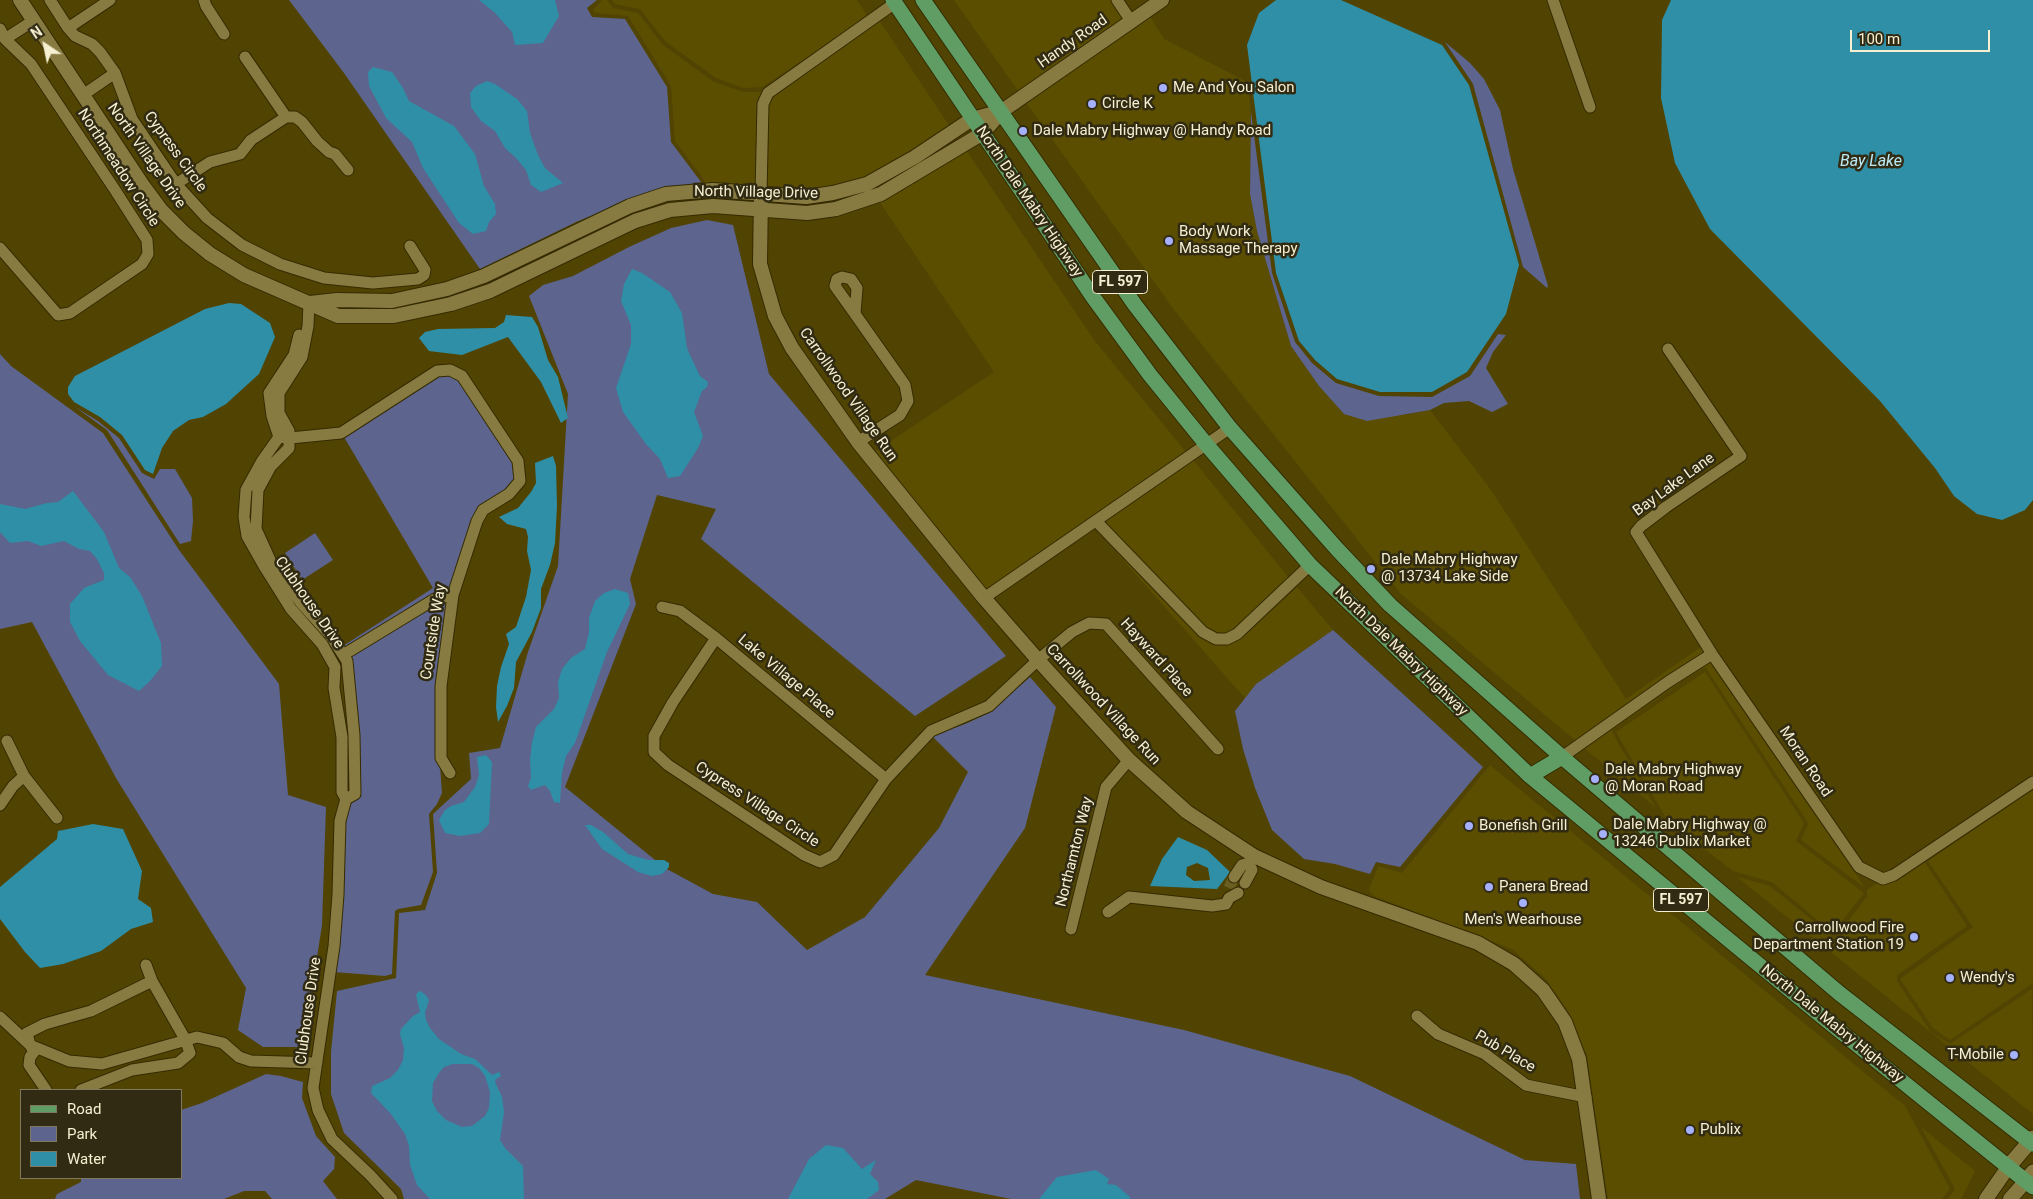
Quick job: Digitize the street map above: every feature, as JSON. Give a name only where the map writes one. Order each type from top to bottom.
[{"type":"main road","name":"North Dale Mabry Highway","points":[[923,0],[1002,111],[1135,305],[1230,428],[1337,549],[1390,605],[1562,757],[1844,997],[2032,1142]]},
{"type":"main road","name":"North Dale Mabry Highway","points":[[894,1],[1100,307],[1150,375],[1206,444],[1310,565],[1536,781],[1825,1019],[2009,1166],[2031,1180]]},
{"type":"main road","points":[[1536,781],[1562,757]]},
{"type":"main road","points":[[2009,1166],[2032,1142]]},
{"type":"street","name":"North Village Drive","points":[[20,0],[144,187],[161,210],[184,233],[210,254],[244,275],[338,316],[394,316],[442,306],[490,291],[636,221],[670,210],[712,206],[807,213],[836,209],[881,194],[982,133],[1002,111]]},
{"type":"street","name":"Cypress Circle","points":[[50,0],[75,36],[92,44],[115,73],[132,119],[176,184],[207,218],[242,244],[280,264],[324,278],[373,283],[418,279],[424,275],[425,270],[410,246]]},
{"type":"street","points":[[68,28],[110,0]]},
{"type":"street","points":[[204,0],[224,34]]},
{"type":"street","points":[[1117,0],[1131,21]]},
{"type":"street","name":"Handy Road","points":[[1002,111],[1162,0]]},
{"type":"street","points":[[1553,0],[1590,107]]},
{"type":"street","points":[[761,194],[763,104],[768,93],[894,1]]},
{"type":"street","points":[[5,39],[33,21]]},
{"type":"street","name":"Northmeadow Circle","points":[[0,29],[5,39],[31,64],[115,190],[147,240],[148,254],[142,264],[70,313],[58,315],[0,248]]},
{"type":"street","points":[[245,57],[286,117]]},
{"type":"street","points":[[83,95],[115,73]]},
{"type":"street","name":"North Village Drive","points":[[309,303],[337,300],[392,301],[447,289],[484,276],[630,206],[666,194],[713,190],[806,197],[833,193],[867,184],[915,157],[972,118],[1002,111]]},
{"type":"street","points":[[176,184],[210,162],[240,154],[250,140],[286,117],[295,117],[302,122],[317,141],[329,152],[335,154],[348,170]]},
{"type":"street","points":[[876,179],[881,194]]},
{"type":"street","name":"Carrollwood Village Run","points":[[761,194],[760,264],[775,316],[792,348],[858,442],[984,598],[1129,760],[1187,812],[1251,859],[1321,887],[1478,944],[1514,964],[1543,990],[1565,1022],[1579,1058],[1599,1199]]},
{"type":"street","points":[[285,437],[289,431],[279,413],[279,393],[302,357],[308,326],[309,303]]},
{"type":"street","points":[[855,314],[905,385],[908,401],[900,415],[858,442]]},
{"type":"street","name":"Bay Lake Lane","points":[[1668,349],[1741,456],[1666,507],[1636,532],[1712,654]]},
{"type":"street","name":"Courtside Way","points":[[285,437],[341,433],[437,372],[450,370],[462,376],[518,461],[520,481],[509,494],[483,510],[477,521],[453,595],[441,686],[441,758],[450,773]]},
{"type":"street","points":[[984,598],[1230,428]]},
{"type":"street","name":"Clubhouse Drive","points":[[346,800],[342,792],[342,737],[334,688],[335,668],[322,644],[291,609],[246,536],[244,516],[246,490],[262,461],[285,437],[289,448],[271,466],[258,490],[256,529],[271,562],[301,603],[331,636],[347,662],[354,736],[355,794],[346,800],[340,822],[334,938],[314,1088],[315,1100],[332,1139],[392,1199]]},
{"type":"street","points":[[1096,521],[1203,632],[1216,639],[1227,639],[1237,634],[1310,565]]},
{"type":"street","points":[[343,655],[435,599],[453,595]]},
{"type":"street","name":"Lake Village Place","points":[[662,606],[680,611],[716,638],[886,779]]},
{"type":"street","name":"Hayward Place","points":[[924,738],[931,731],[990,706],[1038,660],[1072,632],[1089,623],[1106,624],[1218,749]]},
{"type":"street","name":"Cypress Village Circle","points":[[716,638],[673,702],[654,736],[654,752],[668,765],[804,856],[820,862],[834,855],[886,779],[924,738]]},
{"type":"street","points":[[1562,757],[1668,682],[1712,654]]},
{"type":"street","name":"Moran Road","points":[[1712,654],[1859,867],[1883,879],[1894,875],[2033,782]]},
{"type":"street","points":[[342,737],[354,736]]},
{"type":"street","points":[[7,741],[24,776],[57,818]]},
{"type":"street","name":"Northamton Way","points":[[1072,929],[1106,787],[1129,760]]},
{"type":"street","points":[[0,805],[13,786],[24,776]]},
{"type":"street","points":[[1239,880],[1242,865],[1251,859]]},
{"type":"street","points":[[1108,912],[1129,897],[1212,906],[1226,904],[1232,893]]},
{"type":"street","points":[[83,1089],[132,1070],[178,1063],[190,1053],[185,1039],[152,981],[146,965]]},
{"type":"street","points":[[30,1046],[27,1033],[45,1024],[91,1011],[152,981]]},
{"type":"street","points":[[0,1016],[34,1052],[30,1057],[29,1064],[45,1089]]},
{"type":"street","name":"Pub Place","points":[[1417,1016],[1438,1034],[1485,1054],[1526,1085],[1586,1097]]},
{"type":"street","points":[[30,1046],[68,1062],[102,1064],[197,1037],[210,1038],[223,1043],[239,1057],[251,1061],[317,1063]]},
{"type":"street","points":[[1986,1199],[2009,1166]]},
{"type":"street","points":[[2010,1199],[2031,1180]]},
{"type":"shaded area","points":[[602,0],[607,0],[613,8],[638,13],[663,45],[714,82],[743,92],[763,92],[756,188],[705,184],[675,141],[671,86],[628,16],[595,13],[593,10]]},
{"type":"shaded area","points":[[612,0],[857,0],[868,17],[762,87],[744,88],[716,78],[665,41],[640,9],[615,4]]},
{"type":"shaded area","points":[[954,0],[1111,0],[1124,19],[1019,92]]},
{"type":"shaded area","points":[[1149,15],[1164,39],[1247,82],[1251,112],[1250,194],[1257,231],[1291,346],[1319,386],[1344,414],[1406,415],[1430,410],[1491,490],[1626,699],[1701,647],[1705,652],[1576,741],[1401,594],[1172,307],[1025,101]]},
{"type":"shaded area","points":[[879,20],[950,127],[865,179],[806,192],[766,189],[768,106],[773,97]]},
{"type":"shaded area","points":[[966,150],[1094,340],[1186,452],[984,591],[873,453],[994,372],[879,201]]},
{"type":"shaded area","points":[[1193,460],[1290,579],[1234,630],[1225,634],[1217,634],[1206,628],[1104,522]]},
{"type":"shaded area","points":[[1095,528],[1200,636],[1229,644],[1241,639],[1297,587],[1333,630],[1256,684],[1245,698]]},
{"type":"shaded area","points":[[1711,661],[1865,888],[1801,840],[1808,825],[1807,821],[1706,668],[1702,668],[1612,730],[1656,808],[1584,748]]},
{"type":"shaded area","points":[[1705,672],[1804,823],[1796,841],[1864,893],[1833,933],[1772,882],[1733,871],[1667,820],[1616,732]]},
{"type":"shaded area","points":[[1490,765],[1905,1106],[1950,1189],[1942,1199],[1608,1199],[1587,1056],[1568,1011],[1546,979],[1512,949],[1374,896],[1369,890],[1378,866],[1402,873]]},
{"type":"shaded area","points":[[2033,790],[2033,983],[1950,1040],[1933,1028],[1900,979],[1973,927],[1928,861]]},
{"type":"shaded area","points":[[1924,861],[1967,926],[1897,975],[1897,981],[1931,1032],[1950,1044],[2032,989],[2033,1114],[1737,877],[1770,886],[1833,937],[1837,936],[1867,896],[1867,890],[1879,882],[1885,884],[1896,880]]},
{"type":"shaded area","points":[[1921,1127],[1975,1171],[1961,1199],[1947,1199],[1954,1191],[1954,1187]]},
{"type":"green space","points":[[289,0],[597,0],[587,8],[592,17],[625,19],[667,87],[671,142],[701,182],[649,192],[576,222],[480,269],[344,73]]},
{"type":"green space","points":[[1445,42],[1470,63],[1484,79],[1500,110],[1513,169],[1548,286],[1547,288],[1523,267],[1473,84]]},
{"type":"green space","points":[[1251,112],[1272,273],[1295,342],[1312,363],[1336,383],[1379,396],[1432,397],[1470,376],[1498,334],[1506,335],[1493,352],[1486,368],[1508,404],[1492,412],[1469,401],[1444,403],[1430,410],[1367,421],[1344,414],[1319,386],[1291,346],[1257,231],[1250,194]]},
{"type":"green space","points":[[707,220],[733,225],[769,374],[1006,656],[915,716],[701,539],[716,509],[657,495],[630,579],[636,604],[565,787],[665,868],[713,894],[757,902],[807,950],[865,917],[939,828],[968,772],[932,736],[989,713],[1030,677],[1056,707],[1025,828],[925,975],[1184,1030],[1350,1076],[1525,1160],[1576,1164],[1580,1199],[1011,1199],[916,1180],[885,1199],[404,1199],[401,1189],[344,1133],[331,1094],[331,1052],[337,991],[396,978],[399,913],[425,910],[437,873],[433,814],[471,779],[469,753],[500,748],[528,652],[558,566],[568,394],[529,296],[543,285],[573,276],[671,228]]},
{"type":"green space","points":[[0,354],[11,366],[103,433],[179,550],[279,684],[288,795],[326,807],[322,925],[303,1047],[263,1047],[238,1030],[246,988],[116,778],[32,622],[0,629]]},
{"type":"green space","points":[[450,376],[459,380],[513,463],[515,479],[506,490],[480,506],[449,590],[432,594],[344,648],[343,646],[433,588],[344,437],[439,377]]},
{"type":"green space","points":[[75,407],[98,421],[119,438],[142,473],[154,479],[160,469],[175,469],[192,498],[193,521],[191,541],[180,544],[107,430]]},
{"type":"green space","points":[[315,533],[333,560],[302,580],[285,553]]},
{"type":"green space","points":[[447,602],[440,766],[442,793],[437,804],[429,814],[433,872],[421,905],[395,911],[392,974],[385,976],[334,972],[345,823],[350,803],[358,799],[360,740],[350,657],[437,604]]},
{"type":"green space","points":[[1333,630],[1483,767],[1400,867],[1376,862],[1370,874],[1335,864],[1304,859],[1272,830],[1255,788],[1243,749],[1235,711],[1256,684]]},
{"type":"green space","points":[[266,1074],[303,1082],[302,1098],[316,1136],[335,1157],[334,1169],[323,1181],[337,1199],[272,1199],[265,1191],[244,1191],[224,1199],[55,1199],[57,1194],[81,1182],[81,1179],[182,1179],[182,1110],[202,1103]]},
{"type":"water","points":[[479,0],[555,0],[559,16],[543,43],[515,45],[512,32],[495,13]]},
{"type":"water","points":[[1276,0],[1341,0],[1442,45],[1469,85],[1519,265],[1506,314],[1467,372],[1432,392],[1380,392],[1337,379],[1315,360],[1299,341],[1276,273],[1247,45],[1259,13]]},
{"type":"water","name":"Bay Lake","points":[[1671,0],[2033,0],[2033,500],[2025,510],[2002,520],[1977,514],[1954,496],[1935,468],[1880,401],[1710,229],[1675,163],[1661,98],[1662,20]]},
{"type":"water","points":[[373,67],[392,72],[409,101],[454,126],[475,154],[484,186],[495,204],[496,214],[489,222],[486,231],[473,234],[459,223],[423,168],[412,142],[386,118],[369,86],[368,72]]},
{"type":"water","points":[[487,81],[495,84],[517,99],[527,111],[530,133],[538,155],[545,168],[563,183],[541,192],[531,185],[526,170],[505,148],[495,131],[481,121],[471,107],[470,93],[476,86]]},
{"type":"water","points":[[632,269],[642,273],[670,292],[682,313],[687,348],[700,376],[708,382],[707,387],[702,391],[694,412],[703,436],[698,448],[680,476],[668,478],[660,459],[646,444],[623,412],[616,388],[631,344],[631,325],[621,301],[624,284]]},
{"type":"water","points":[[229,303],[241,304],[270,323],[275,337],[259,374],[226,404],[203,417],[189,420],[173,431],[162,448],[153,474],[145,470],[122,435],[100,417],[74,402],[68,394],[68,387],[75,376],[205,309]]},
{"type":"water","points":[[506,315],[532,317],[538,327],[548,360],[558,377],[568,418],[561,423],[541,382],[508,337],[462,355],[429,351],[419,338],[425,332],[438,329],[495,328],[504,322]]},
{"type":"water","points":[[553,456],[556,466],[557,506],[555,543],[550,565],[541,589],[541,608],[532,632],[516,662],[514,688],[498,722],[496,707],[497,686],[509,644],[506,634],[516,627],[526,597],[531,570],[527,551],[528,537],[526,529],[507,524],[499,517],[518,508],[531,492],[536,483],[535,463]]},
{"type":"water","points":[[73,491],[104,532],[119,568],[130,577],[142,596],[161,643],[162,666],[139,691],[108,675],[80,641],[70,622],[70,604],[84,588],[104,580],[104,573],[97,559],[90,551],[79,549],[64,541],[41,546],[28,541],[10,543],[0,532],[0,504],[25,509],[58,502]]},
{"type":"water","points":[[615,589],[628,593],[630,604],[607,652],[575,743],[566,756],[562,773],[560,803],[554,802],[550,791],[545,785],[531,790],[528,786],[531,778],[532,742],[536,727],[554,709],[559,698],[558,682],[562,669],[571,658],[585,649],[589,632],[589,618],[595,601],[604,593]]},
{"type":"water","points":[[486,755],[492,762],[489,824],[480,833],[460,836],[445,833],[439,820],[445,810],[464,802],[475,787],[479,775],[477,757]]},
{"type":"water","points":[[93,824],[123,829],[142,871],[138,899],[151,908],[153,922],[131,929],[101,951],[63,964],[40,968],[25,952],[0,919],[0,887],[57,839],[58,831]]},
{"type":"water","points":[[585,825],[591,825],[603,832],[628,854],[648,860],[664,860],[669,863],[669,867],[662,874],[652,876],[638,872],[602,849]]},
{"type":"water","points":[[1178,837],[1207,850],[1230,872],[1217,889],[1150,886],[1162,859]],"holes":[[[1197,863],[1208,868],[1210,880],[1194,881],[1186,875],[1187,867]]]},
{"type":"water","points":[[420,991],[426,995],[429,1000],[425,1013],[426,1020],[439,1039],[461,1054],[475,1059],[492,1075],[499,1072],[501,1076],[495,1082],[502,1097],[504,1112],[500,1140],[505,1148],[523,1166],[524,1199],[430,1199],[417,1185],[410,1165],[409,1146],[405,1134],[391,1114],[371,1093],[372,1086],[390,1078],[398,1070],[403,1060],[404,1048],[400,1034],[401,1029],[413,1016],[420,1012],[416,995]],"holes":[[[453,1064],[472,1064],[479,1068],[485,1076],[490,1092],[489,1108],[485,1116],[472,1126],[462,1127],[446,1120],[437,1111],[432,1101],[433,1083],[444,1067]]]},
{"type":"water","points":[[826,1145],[843,1148],[862,1169],[876,1160],[870,1174],[878,1182],[879,1190],[867,1199],[788,1199],[809,1159]]},
{"type":"water","points":[[1096,1170],[1109,1179],[1107,1184],[1116,1185],[1130,1199],[1039,1199],[1057,1177]]},
{"type":"tunnel","points":[[1229,888],[1234,877]]},
{"type":"place","name":"Me And You Salon","points":[[1163,88]]},
{"type":"place","name":"Circle K","points":[[1092,104]]},
{"type":"place","name":"Dale Mabry Highway @ Handy Road","points":[[1023,131]]},
{"type":"place","name":"Body Work Massage Therapy","points":[[1169,241]]},
{"type":"place","name":"Dale Mabry Highway @ 13734 Lake Side","points":[[1371,569]]},
{"type":"place","name":"Dale Mabry Highway @ Moran Road","points":[[1595,779]]},
{"type":"place","name":"Bonefish Grill","points":[[1469,826]]},
{"type":"place","name":"Dale Mabry Highway @ 13246 Publix Market","points":[[1603,834]]},
{"type":"place","name":"Panera Bread","points":[[1489,887]]},
{"type":"place","name":"Men's Wearhouse","points":[[1523,903]]},
{"type":"place","name":"Carrollwood Fire Department Station 19","points":[[1914,937]]},
{"type":"place","name":"Wendy's","points":[[1950,978]]},
{"type":"place","name":"T-Mobile","points":[[2014,1055]]},
{"type":"place","name":"Publix","points":[[1690,1130]]}]
